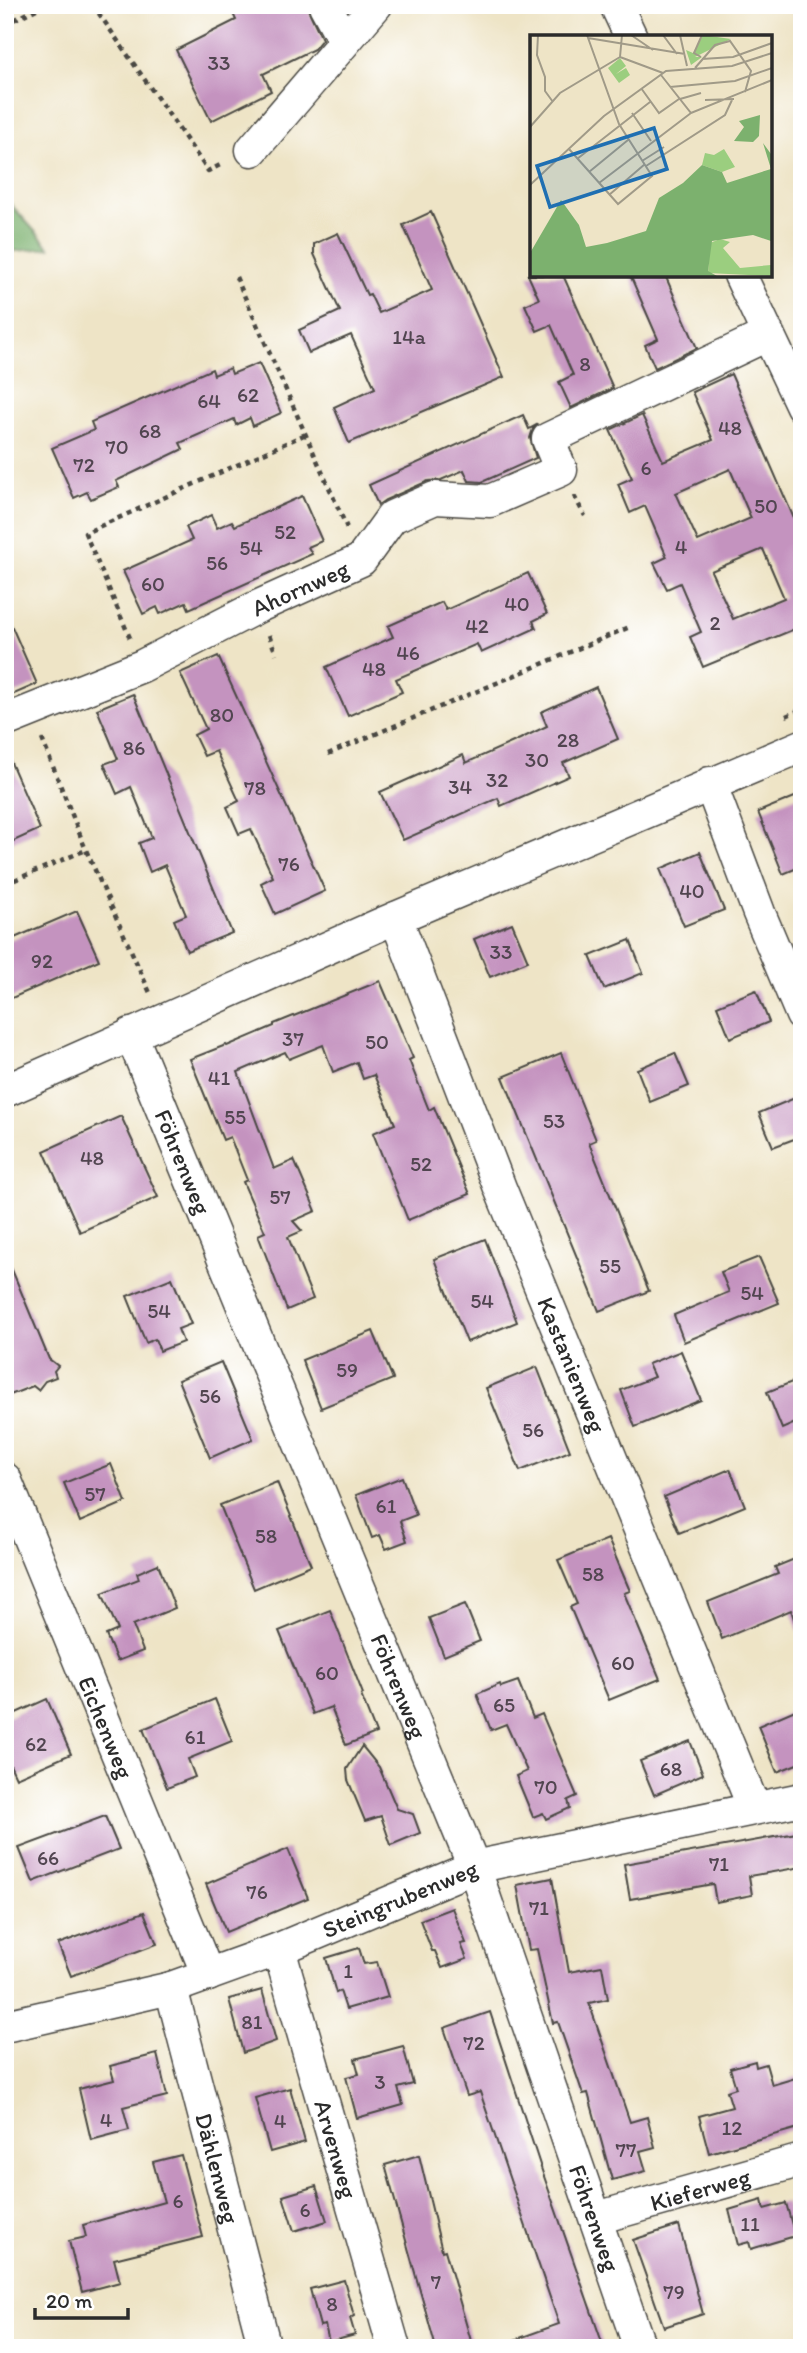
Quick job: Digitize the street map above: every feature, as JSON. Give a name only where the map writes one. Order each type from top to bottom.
[{"type":"street","points":[[325,5],[344,40]]},
{"type":"street","points":[[252,150],[376,5]]},
{"type":"street","points":[[616,5],[630,35]]},
{"type":"street","points":[[740,276],[802,406]]},
{"type":"street","name":"Ahornweg","points":[[18,717],[142,666],[259,606],[361,560],[393,517],[435,498],[490,501],[561,470],[548,439],[767,335]]},
{"type":"street","points":[[5,1091],[396,918],[802,746]]},
{"type":"street","points":[[710,783],[759,913],[802,1015]]},
{"type":"street","name":"Kastanienweg","points":[[396,918],[500,1188],[754,1808]]},
{"type":"street","name":"Föhrenweg","points":[[131,1034],[474,1867],[640,2348]]},
{"type":"street","name":"Eichenweg","points":[[5,1479],[208,1975]]},
{"type":"street","name":"Steingrubenweg","points":[[5,2026],[171,1988],[279,1950],[474,1867],[802,1799]]},
{"type":"street","name":"Arvenweg","points":[[279,1950],[394,2348]]},
{"type":"street","name":"Dählenweg","points":[[171,1988],[265,2348]]},
{"type":"street","name":"Kieferweg","points":[[597,2218],[802,2160]]},
{"type":"path","points":[[5,24],[45,5]]},
{"type":"path","points":[[93,5],[208,171],[252,150]]},
{"type":"path","points":[[236,277],[361,560]]},
{"type":"path","points":[[142,666],[85,533],[306,434]]},
{"type":"path","points":[[328,754],[632,626]]},
{"type":"path","points":[[18,717],[86,850],[153,999]]},
{"type":"path","points":[[5,884],[86,850]]},
{"type":"green space","points":[[5,198],[50,248],[5,252]]},
{"type":"building","points":[[229,5],[306,5],[322,39],[314,49],[263,74],[271,91],[211,121],[176,50],[236,20]]},
{"type":"building","points":[[431,212],[504,377],[349,443],[334,407],[375,388],[351,335],[309,353],[299,330],[340,311],[314,254],[314,244],[338,233],[367,295],[370,294],[379,313],[432,290],[403,225]]},
{"type":"building","points":[[528,275],[563,276],[613,388],[571,408],[559,382],[573,375],[551,325],[537,331],[525,305],[539,299]]},
{"type":"building","points":[[630,276],[665,276],[697,348],[655,368],[645,345],[658,339]]},
{"type":"building","points":[[259,363],[281,413],[253,426],[250,418],[236,425],[234,419],[180,443],[183,449],[116,481],[119,487],[91,499],[87,492],[74,498],[52,448],[94,430],[91,422],[212,369],[214,375],[230,368],[232,374]]},
{"type":"building","points":[[731,374],[802,537],[802,639],[797,628],[703,667],[690,637],[701,632],[680,583],[667,589],[654,563],[667,557],[645,506],[630,513],[618,484],[632,478],[610,430],[642,415],[663,461],[713,440],[692,392]],"holes":[[[730,469],[751,518],[698,541],[676,493]],[[763,549],[784,598],[733,619],[711,571]]]},
{"type":"building","points":[[523,415],[529,429],[538,424],[530,438],[536,458],[482,482],[469,481],[464,470],[441,480],[428,481],[378,505],[369,485]]},
{"type":"building","points":[[302,496],[322,541],[308,547],[312,554],[189,609],[186,602],[160,614],[157,607],[143,614],[123,571],[192,540],[186,527],[211,515],[217,528],[232,521],[235,526]]},
{"type":"building","points":[[528,573],[547,614],[533,621],[536,628],[481,653],[477,644],[396,679],[402,692],[348,716],[326,667],[393,637],[388,626],[442,602],[446,610]]},
{"type":"building","points":[[5,611],[37,684],[5,698]]},
{"type":"building","points":[[218,656],[325,891],[275,914],[261,883],[273,877],[251,829],[239,834],[227,807],[239,801],[216,751],[204,756],[194,735],[206,729],[180,673]]},
{"type":"building","points":[[596,687],[618,739],[563,763],[569,776],[501,806],[498,798],[403,840],[380,792],[463,755],[466,763],[547,726],[541,712]]},
{"type":"building","points":[[133,694],[232,933],[187,951],[174,920],[186,915],[165,865],[150,872],[139,843],[152,838],[131,787],[117,794],[104,764],[118,759],[97,709]]},
{"type":"building","points":[[5,749],[40,829],[5,845]]},
{"type":"building","points":[[802,794],[802,866],[783,874],[758,812]]},
{"type":"building","points":[[700,852],[724,910],[684,926],[660,869]]},
{"type":"building","points":[[77,911],[99,960],[5,1001],[5,942]]},
{"type":"building","points":[[512,923],[528,961],[490,977],[474,939]]},
{"type":"building","points":[[630,940],[643,973],[604,989],[590,956]]},
{"type":"building","points":[[380,981],[413,1058],[409,1060],[429,1110],[434,1107],[470,1194],[408,1220],[373,1133],[395,1124],[374,1075],[363,1079],[357,1062],[333,1072],[323,1045],[289,1059],[285,1052],[238,1072],[274,1169],[294,1160],[316,1211],[293,1221],[302,1231],[288,1237],[313,1299],[287,1310],[258,1235],[265,1232],[243,1182],[247,1180],[230,1137],[223,1140],[190,1059]]},
{"type":"building","points":[[756,990],[769,1022],[730,1038],[717,1006]]},
{"type":"building","points":[[561,1053],[596,1140],[589,1143],[649,1291],[599,1311],[503,1077]]},
{"type":"building","points":[[675,1053],[689,1086],[650,1102],[637,1069]]},
{"type":"building","points":[[802,1095],[802,1136],[773,1147],[759,1113]]},
{"type":"building","points":[[121,1116],[158,1197],[80,1232],[44,1151]]},
{"type":"building","points":[[485,1239],[517,1322],[467,1342],[434,1259]]},
{"type":"building","points":[[5,1253],[49,1359],[58,1366],[54,1371],[56,1377],[45,1381],[38,1390],[33,1386],[5,1397]]},
{"type":"building","points":[[759,1257],[779,1303],[684,1342],[674,1315],[729,1292],[721,1272]]},
{"type":"building","points":[[172,1278],[191,1324],[178,1329],[183,1342],[160,1351],[155,1339],[146,1343],[127,1296]]},
{"type":"building","points":[[373,1331],[393,1379],[321,1408],[302,1360]]},
{"type":"building","points":[[681,1351],[701,1400],[635,1427],[621,1390],[654,1377],[648,1364]]},
{"type":"building","points":[[221,1362],[253,1439],[210,1458],[178,1380]]},
{"type":"building","points":[[537,1367],[570,1451],[520,1471],[486,1388]]},
{"type":"building","points":[[802,1378],[802,1420],[782,1429],[767,1392]]},
{"type":"building","points":[[111,1464],[126,1502],[80,1522],[64,1483]]},
{"type":"building","points":[[730,1469],[745,1506],[679,1533],[664,1497]]},
{"type":"building","points":[[402,1477],[416,1515],[400,1521],[407,1541],[386,1549],[380,1535],[372,1538],[356,1495]]},
{"type":"building","points":[[277,1482],[311,1565],[254,1589],[220,1505]]},
{"type":"building","points":[[608,1539],[630,1591],[624,1593],[660,1679],[609,1700],[570,1607],[577,1604],[558,1560]]},
{"type":"building","points":[[802,1556],[802,1631],[798,1631],[791,1610],[722,1639],[708,1602],[778,1574],[775,1567]]},
{"type":"building","points":[[158,1564],[175,1608],[133,1625],[143,1651],[117,1661],[106,1635],[118,1630],[102,1593],[139,1579],[137,1573]]},
{"type":"building","points":[[465,1604],[480,1641],[444,1656],[429,1618]]},
{"type":"building","points":[[330,1610],[376,1733],[346,1745],[331,1707],[313,1714],[279,1631]]},
{"type":"building","points":[[518,1681],[533,1718],[542,1714],[577,1796],[568,1800],[570,1808],[546,1819],[543,1813],[533,1817],[516,1776],[527,1771],[506,1724],[491,1730],[477,1694],[500,1684],[501,1687]]},
{"type":"building","points":[[47,1699],[71,1754],[16,1778],[5,1754],[5,1718]]},
{"type":"building","points":[[215,1699],[232,1741],[188,1759],[195,1777],[167,1788],[143,1729]]},
{"type":"building","points":[[802,1707],[802,1762],[777,1772],[758,1726]]},
{"type":"building","points":[[690,1741],[703,1774],[654,1795],[640,1761]]},
{"type":"building","points":[[362,1746],[379,1767],[397,1809],[413,1814],[420,1833],[391,1845],[381,1816],[365,1821],[348,1780],[347,1769]]},
{"type":"building","points":[[105,1816],[119,1849],[33,1882],[19,1848]]},
{"type":"building","points":[[802,1832],[802,1867],[749,1876],[752,1895],[716,1902],[713,1884],[630,1899],[624,1864]]},
{"type":"building","points":[[288,1849],[308,1898],[226,1932],[206,1884]]},
{"type":"building","points":[[552,1878],[569,1972],[602,1966],[608,1999],[589,2003],[630,2122],[647,2117],[655,2147],[640,2151],[646,2171],[612,2180],[588,2093],[583,2094],[558,2022],[553,2023],[537,1949],[529,1950],[517,1885]]},
{"type":"building","points":[[452,1908],[466,1943],[461,1944],[467,1959],[442,1968],[420,1920]]},
{"type":"building","points":[[144,1912],[157,1944],[71,1976],[58,1944]]},
{"type":"building","points":[[359,1948],[364,1964],[377,1962],[388,1997],[346,2009],[340,1991],[336,1993],[326,1958]]},
{"type":"building","points":[[262,1990],[276,2041],[243,2053],[229,1999]]},
{"type":"building","points":[[490,2012],[604,2348],[503,2348],[503,2344],[559,2324],[480,2092],[467,2096],[444,2028]]},
{"type":"building","points":[[403,2046],[413,2084],[398,2088],[403,2105],[357,2118],[346,2077],[359,2074],[355,2059]]},
{"type":"building","points":[[157,2054],[167,2096],[123,2107],[129,2130],[91,2140],[79,2089],[114,2080],[110,2066]]},
{"type":"building","points":[[755,2061],[756,2067],[766,2064],[772,2085],[802,2076],[802,2127],[709,2153],[699,2116],[732,2107],[727,2091],[736,2088],[730,2068]]},
{"type":"building","points":[[290,2088],[305,2142],[270,2152],[255,2098]]},
{"type":"building","points":[[181,2155],[203,2237],[114,2259],[120,2282],[82,2292],[69,2241],[86,2237],[83,2225],[164,2202],[153,2162]]},
{"type":"building","points":[[419,2155],[442,2251],[445,2250],[473,2348],[436,2348],[385,2165]]},
{"type":"building","points":[[316,2186],[327,2221],[294,2231],[283,2196]]},
{"type":"building","points":[[762,2200],[764,2209],[786,2203],[795,2236],[751,2249],[749,2242],[738,2245],[729,2210]]},
{"type":"building","points":[[679,2225],[703,2314],[664,2327],[633,2240]]},
{"type":"building","points":[[344,2280],[354,2316],[350,2318],[355,2335],[329,2342],[325,2325],[320,2326],[310,2289]]}]
